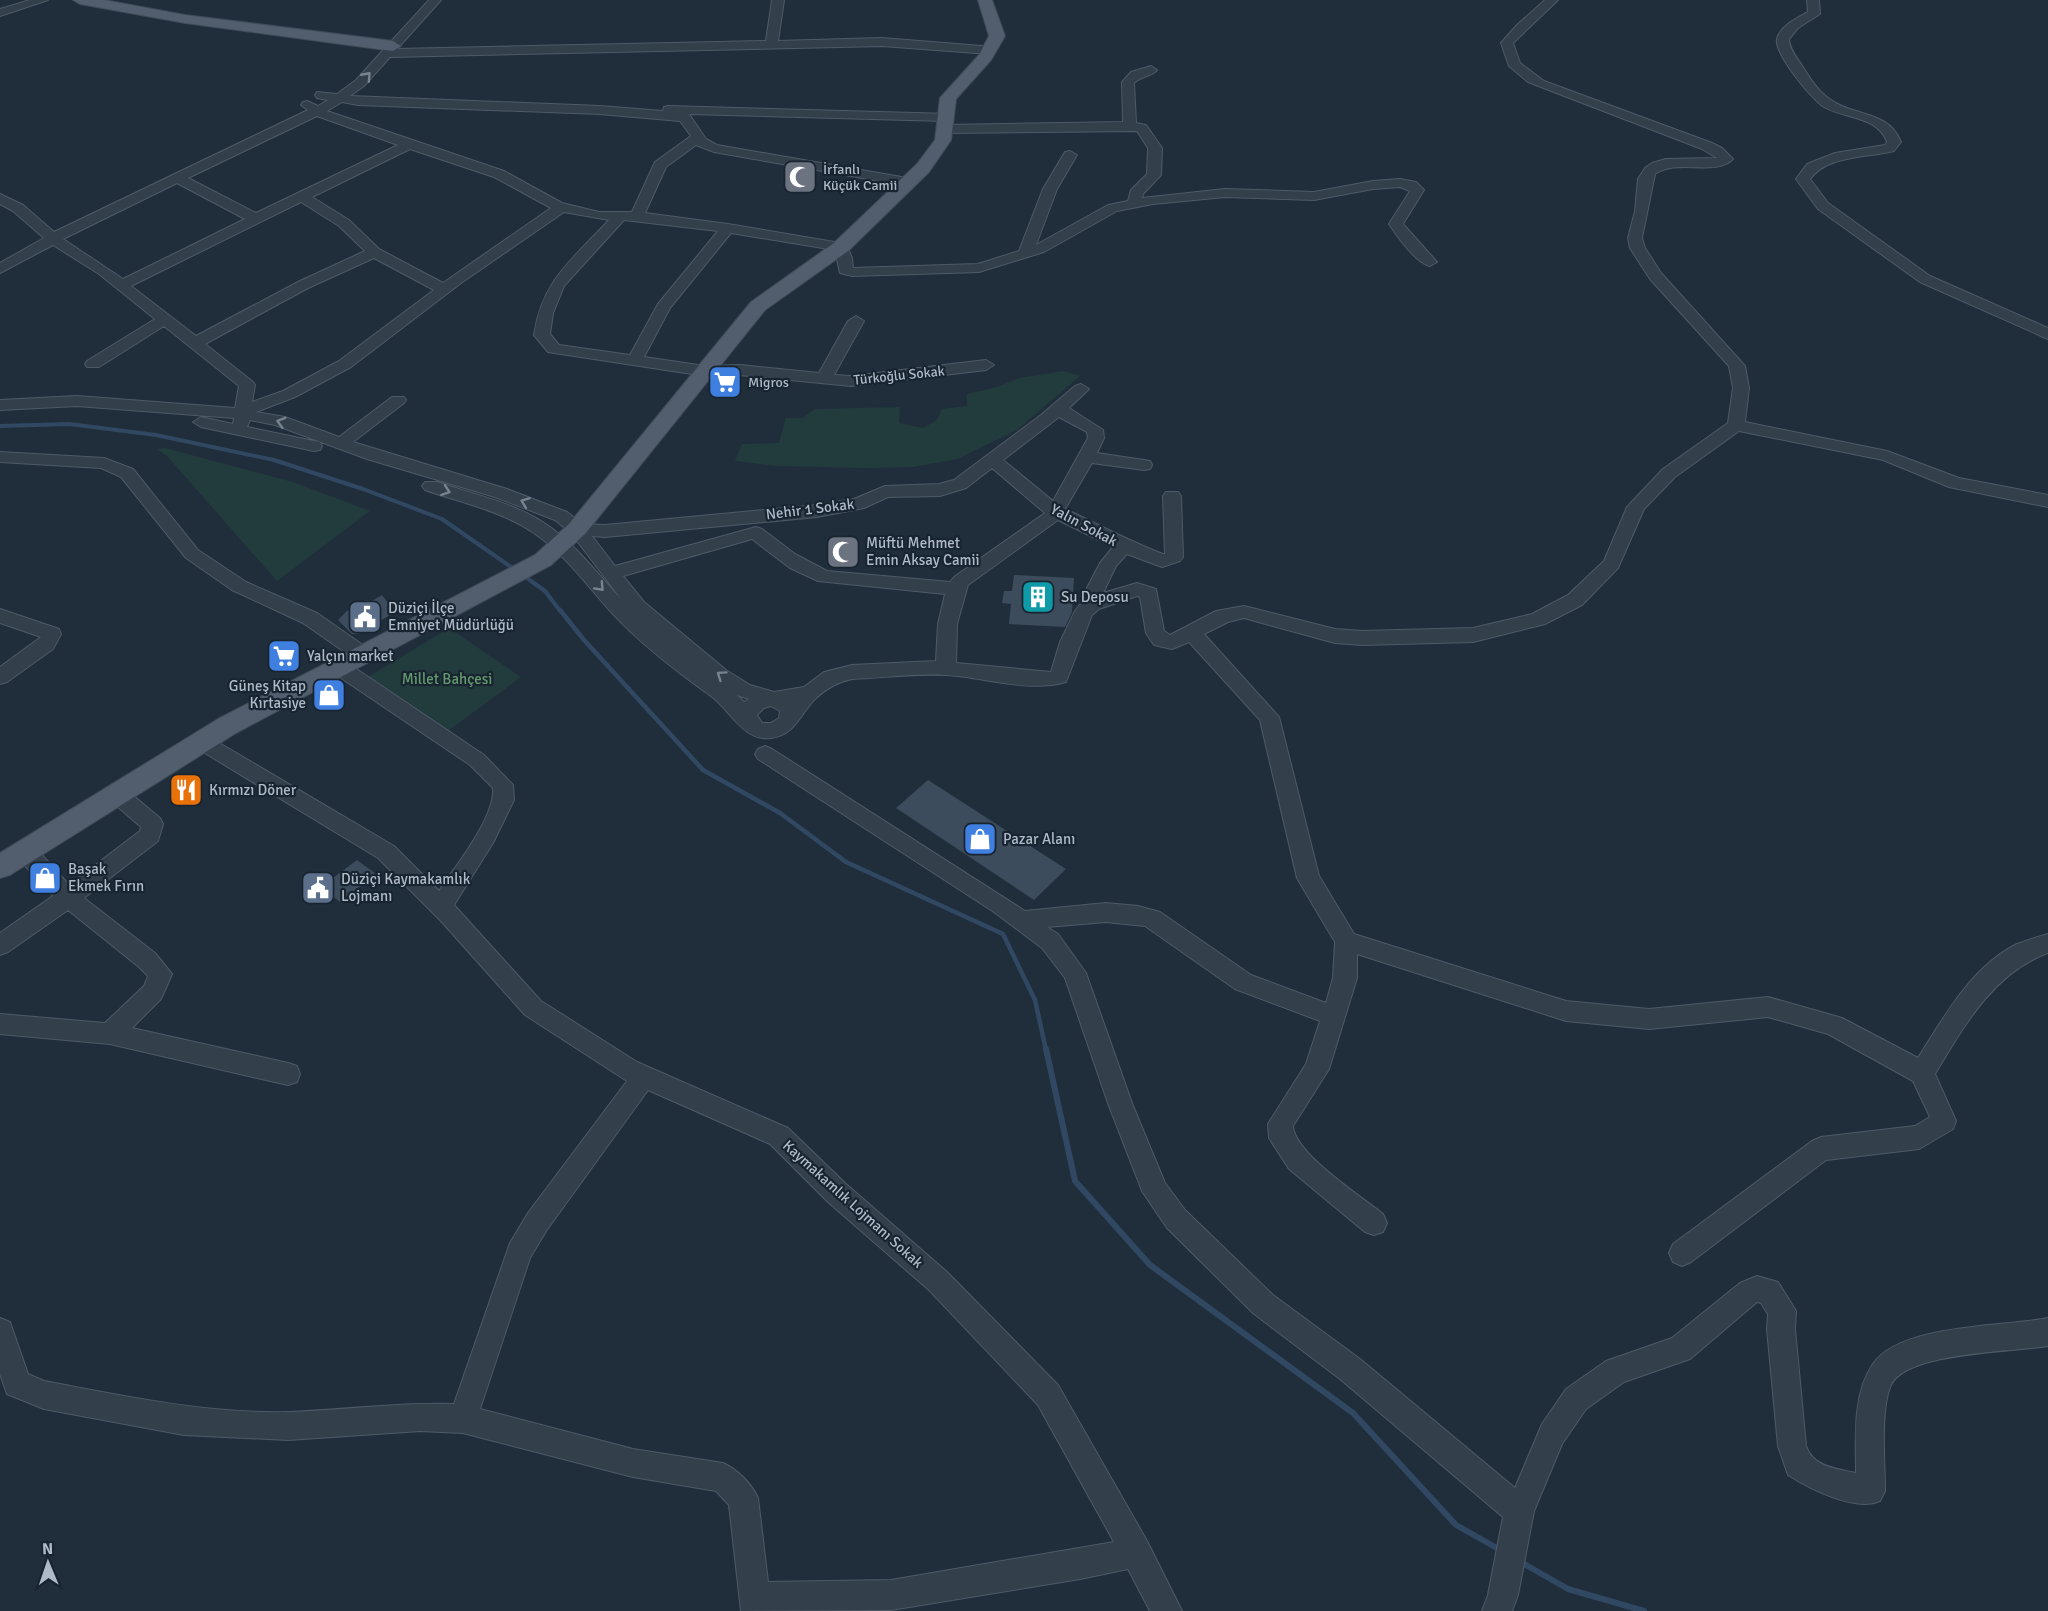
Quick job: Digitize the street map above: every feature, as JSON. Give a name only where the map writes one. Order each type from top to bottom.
[{"type":"main road","points":[[80,0],[185,19],[387,48]]},
{"type":"main road","points":[[0,867],[202,742],[477,596],[552,552],[577,530],[758,306],[841,247],[923,168],[943,140],[948,98],[990,50],[998,36],[985,0]]},
{"type":"street","points":[[0,14],[42,0]]},
{"type":"street","points":[[0,268],[50,236],[313,108],[338,99],[360,83],[421,0]]},
{"type":"street","points":[[0,259],[178,178],[313,108],[321,95],[387,48],[435,0]]},
{"type":"street","points":[[772,43],[778,0]]},
{"type":"street","points":[[1092,604],[1137,589],[1144,589],[1149,593],[1155,633],[1161,640],[1172,642],[1223,616],[1244,612],[1277,619],[1311,631],[1362,638],[1473,635],[1538,620],[1575,600],[1612,564],[1635,507],[1669,473],[1736,425],[1742,380],[1736,365],[1681,306],[1641,255],[1634,238],[1642,212],[1645,181],[1650,171],[1658,166],[1721,162],[1726,159],[1717,150],[1547,87],[1528,79],[1518,70],[1508,55],[1507,43],[1521,27],[1552,0]]},
{"type":"street","points":[[1813,0],[1814,14],[1784,36],[1783,42],[1798,71],[1825,102],[1839,110],[1874,120],[1887,127],[1894,142],[1889,148],[1840,156],[1812,167],[1803,179],[1809,190],[1823,206],[1925,279],[2048,334]]},
{"type":"street","points":[[387,48],[882,42],[990,50]]},
{"type":"street","points":[[1130,126],[1128,82],[1135,75],[1151,70]]},
{"type":"street","points":[[321,95],[338,99],[627,112],[684,117],[701,142],[714,148],[908,182]]},
{"type":"street","points":[[313,108],[331,118],[500,174],[562,207],[599,216],[637,216],[728,228],[841,247],[845,258],[845,270],[852,272],[979,268],[1039,249],[1113,208],[1134,204],[1225,193],[1314,196],[1373,185],[1400,183],[1411,185],[1417,190],[1396,224],[1430,262]]},
{"type":"street","points":[[627,112],[686,109],[945,123],[1130,126],[1141,128],[1155,148],[1154,175],[1136,193],[1134,204]]},
{"type":"street","points":[[637,216],[660,165],[698,136]]},
{"type":"street","points":[[121,285],[408,145]]},
{"type":"street","points":[[1025,254],[1050,189],[1070,155]]},
{"type":"street","points":[[178,178],[256,219]]},
{"type":"street","points":[[302,197],[344,223],[374,252],[443,289]]},
{"type":"street","points":[[0,198],[18,208],[50,236],[104,271],[248,385],[242,419]]},
{"type":"street","points":[[242,419],[345,364],[443,289],[562,207]]},
{"type":"street","name":"Türkoğlu Sokak","points":[[621,215],[557,285],[545,313],[542,335],[554,349],[705,371],[740,370],[851,381],[986,365]]},
{"type":"street","points":[[635,361],[643,338],[656,315],[728,228]]},
{"type":"street","points":[[195,343],[303,285],[374,252]]},
{"type":"street","points":[[93,364],[165,319]]},
{"type":"street","points":[[824,378],[855,321]]},
{"type":"street","name":"Nehir 1 Sokak","points":[[577,530],[605,531],[817,511],[858,504],[885,492],[940,490],[960,484],[1081,389]]},
{"type":"street","points":[[341,443],[398,400]]},
{"type":"street","points":[[0,405],[77,401],[170,406],[242,419],[511,514],[542,529],[552,552],[698,677],[730,699],[748,723],[761,731],[783,723],[789,707],[774,699],[743,690],[719,675],[637,607],[577,530],[561,516],[501,493],[373,455],[279,421],[242,419],[168,416],[80,409],[0,412]]},
{"type":"street","points":[[765,754],[765,743],[809,693],[831,677],[852,672],[946,668],[945,639],[953,595],[960,581],[1050,518],[1067,495],[1096,438],[1095,430],[1058,409]]},
{"type":"street","points":[[1736,425],[1887,456],[1955,483],[2048,501]]},
{"type":"street","points":[[1086,457],[1144,465]]},
{"type":"street","points":[[2,458],[104,463],[127,473],[192,554],[239,586],[310,618],[363,656]]},
{"type":"street","name":"Yalın Sokak","points":[[946,668],[973,673],[1052,679],[1059,677],[1070,642],[1084,611],[1092,604],[1095,590],[1109,563],[1124,546],[1099,531],[1054,511],[993,460]]},
{"type":"street","points":[[1124,546],[1162,561],[1174,557],[1172,496]]},
{"type":"street","points":[[610,574],[733,537],[756,533],[778,552],[807,571],[824,577],[956,589]]},
{"type":"street","points":[[0,616],[52,634],[46,644],[0,677]]},
{"type":"street","points":[[1192,633],[1269,717],[1308,878],[1346,941],[1345,978],[1317,1070],[1280,1124],[1281,1138],[1298,1161],[1374,1223]]},
{"type":"street","points":[[339,668],[477,760],[503,785],[504,800],[485,837],[441,907]]},
{"type":"street","points":[[809,693],[753,705],[747,715],[751,740],[765,754],[1024,920],[1050,941],[1075,974],[1120,1106],[1155,1191],[1176,1219],[1263,1304],[1350,1369],[1518,1523]]},
{"type":"street","name":"Kaymakamlık Lojmanı Sokak","points":[[202,742],[386,852],[441,907],[533,1008],[628,1070],[779,1136],[837,1193],[938,1281],[1048,1395],[1167,1611]]},
{"type":"street","points":[[0,945],[68,898],[150,835],[152,824],[117,794]]},
{"type":"street","points":[[26,852],[68,898],[147,960],[160,974],[153,992],[110,1034]]},
{"type":"street","points":[[1024,920],[1097,913],[1141,915],[1152,919],[1243,982],[1334,1016]]},
{"type":"street","points":[[1346,941],[1566,1011],[1649,1019],[1767,1007],[1833,1025],[1922,1073],[1944,1121],[1919,1137],[1821,1149],[1682,1253]]},
{"type":"street","points":[[1922,1073],[1972,996],[2014,956],[2048,943]]},
{"type":"street","points":[[0,1024],[110,1034],[288,1074]]},
{"type":"street","points":[[463,1419],[519,1252],[537,1222],[644,1077]]},
{"type":"street","points":[[1500,1603],[1518,1523],[1552,1434],[1575,1399],[1616,1371],[1680,1349],[1749,1292],[1764,1289],[1769,1291],[1782,1311],[1781,1329],[1792,1446],[1798,1465],[1820,1479],[1869,1491],[1874,1399],[1882,1373],[1899,1358],[1930,1347],[2027,1338],[2048,1332]]},
{"type":"street","points":[[1,1337],[17,1384],[44,1395],[184,1421],[288,1426],[420,1417],[463,1419],[633,1463],[723,1478],[742,1498],[755,1605],[891,1595],[1080,1564],[1136,1552]]},
{"type":"green space","points":[[1064,371],[1080,376],[1017,430],[957,459],[913,467],[866,468],[777,466],[735,461],[742,444],[779,443],[786,418],[803,418],[815,409],[900,407],[899,423],[923,428],[937,420],[942,409],[967,406],[967,394],[994,388],[1020,378]]},
{"type":"green space","points":[[165,448],[293,482],[370,511],[277,581],[167,456],[157,449]]},
{"type":"green space","name":"Millet Bahçesi","points":[[449,628],[521,677],[448,731],[363,680]]},
{"type":"building","name":"Müftü Mehmet Emin Aksay Camii","points":[[845,540],[846,547],[855,550],[856,557],[852,563],[839,565],[830,561],[829,554],[834,549],[833,542]]},
{"type":"building","name":"Su Deposu","points":[[1014,575],[1074,578],[1072,612],[1065,627],[1009,624],[1011,604],[1002,603],[1004,591],[1012,591]]},
{"type":"building","name":"Düziçi İlçe Emniyet Müdürlüğü","points":[[382,595],[395,612],[358,634],[352,634],[338,620],[349,609]]},
{"type":"building","name":"Pazar Alanı","points":[[928,780],[1066,869],[1034,900],[896,808]]},
{"type":"building","name":"Düziçi Kaymakamlık Lojmanı","points":[[357,860],[376,874],[340,902],[321,887]]},
{"type":"waterway","points":[[0,426],[69,424],[156,435],[274,460],[363,489],[442,519],[514,569]]},
{"type":"waterway","points":[[524,576],[545,591],[561,612]]},
{"type":"waterway","points":[[560,610],[584,640],[703,770],[780,813],[846,862],[1003,934],[1035,1000],[1046,1050]]},
{"type":"waterway","points":[[1046,1049],[1075,1181],[1150,1265],[1353,1413],[1456,1525],[1502,1551]]},
{"type":"waterway","points":[[1519,1561],[1568,1589],[1644,1611]]},
{"type":"place","name":"İrfanlı Küçük Camii","points":[[800,177]]},
{"type":"place","name":"Migros","points":[[725,382]]},
{"type":"place","name":"Müftü Mehmet Emin Aksay Camii","points":[[843,552]]},
{"type":"place","name":"Su Deposu","points":[[1038,597]]},
{"type":"place","name":"Düziçi İlçe Emniyet Müdürlüğü","points":[[365,617]]},
{"type":"place","name":"Yalçın market","points":[[284,656]]},
{"type":"place","name":"Güneş Kitap Kırtasiye","points":[[329,695]]},
{"type":"place","name":"Kırmızı Döner","points":[[186,790]]},
{"type":"place","name":"Pazar Alanı","points":[[980,839]]},
{"type":"place","name":"Başak Ekmek Fırın","points":[[45,878]]},
{"type":"place","name":"Düziçi Kaymakamlık Lojmanı","points":[[318,888]]}]
